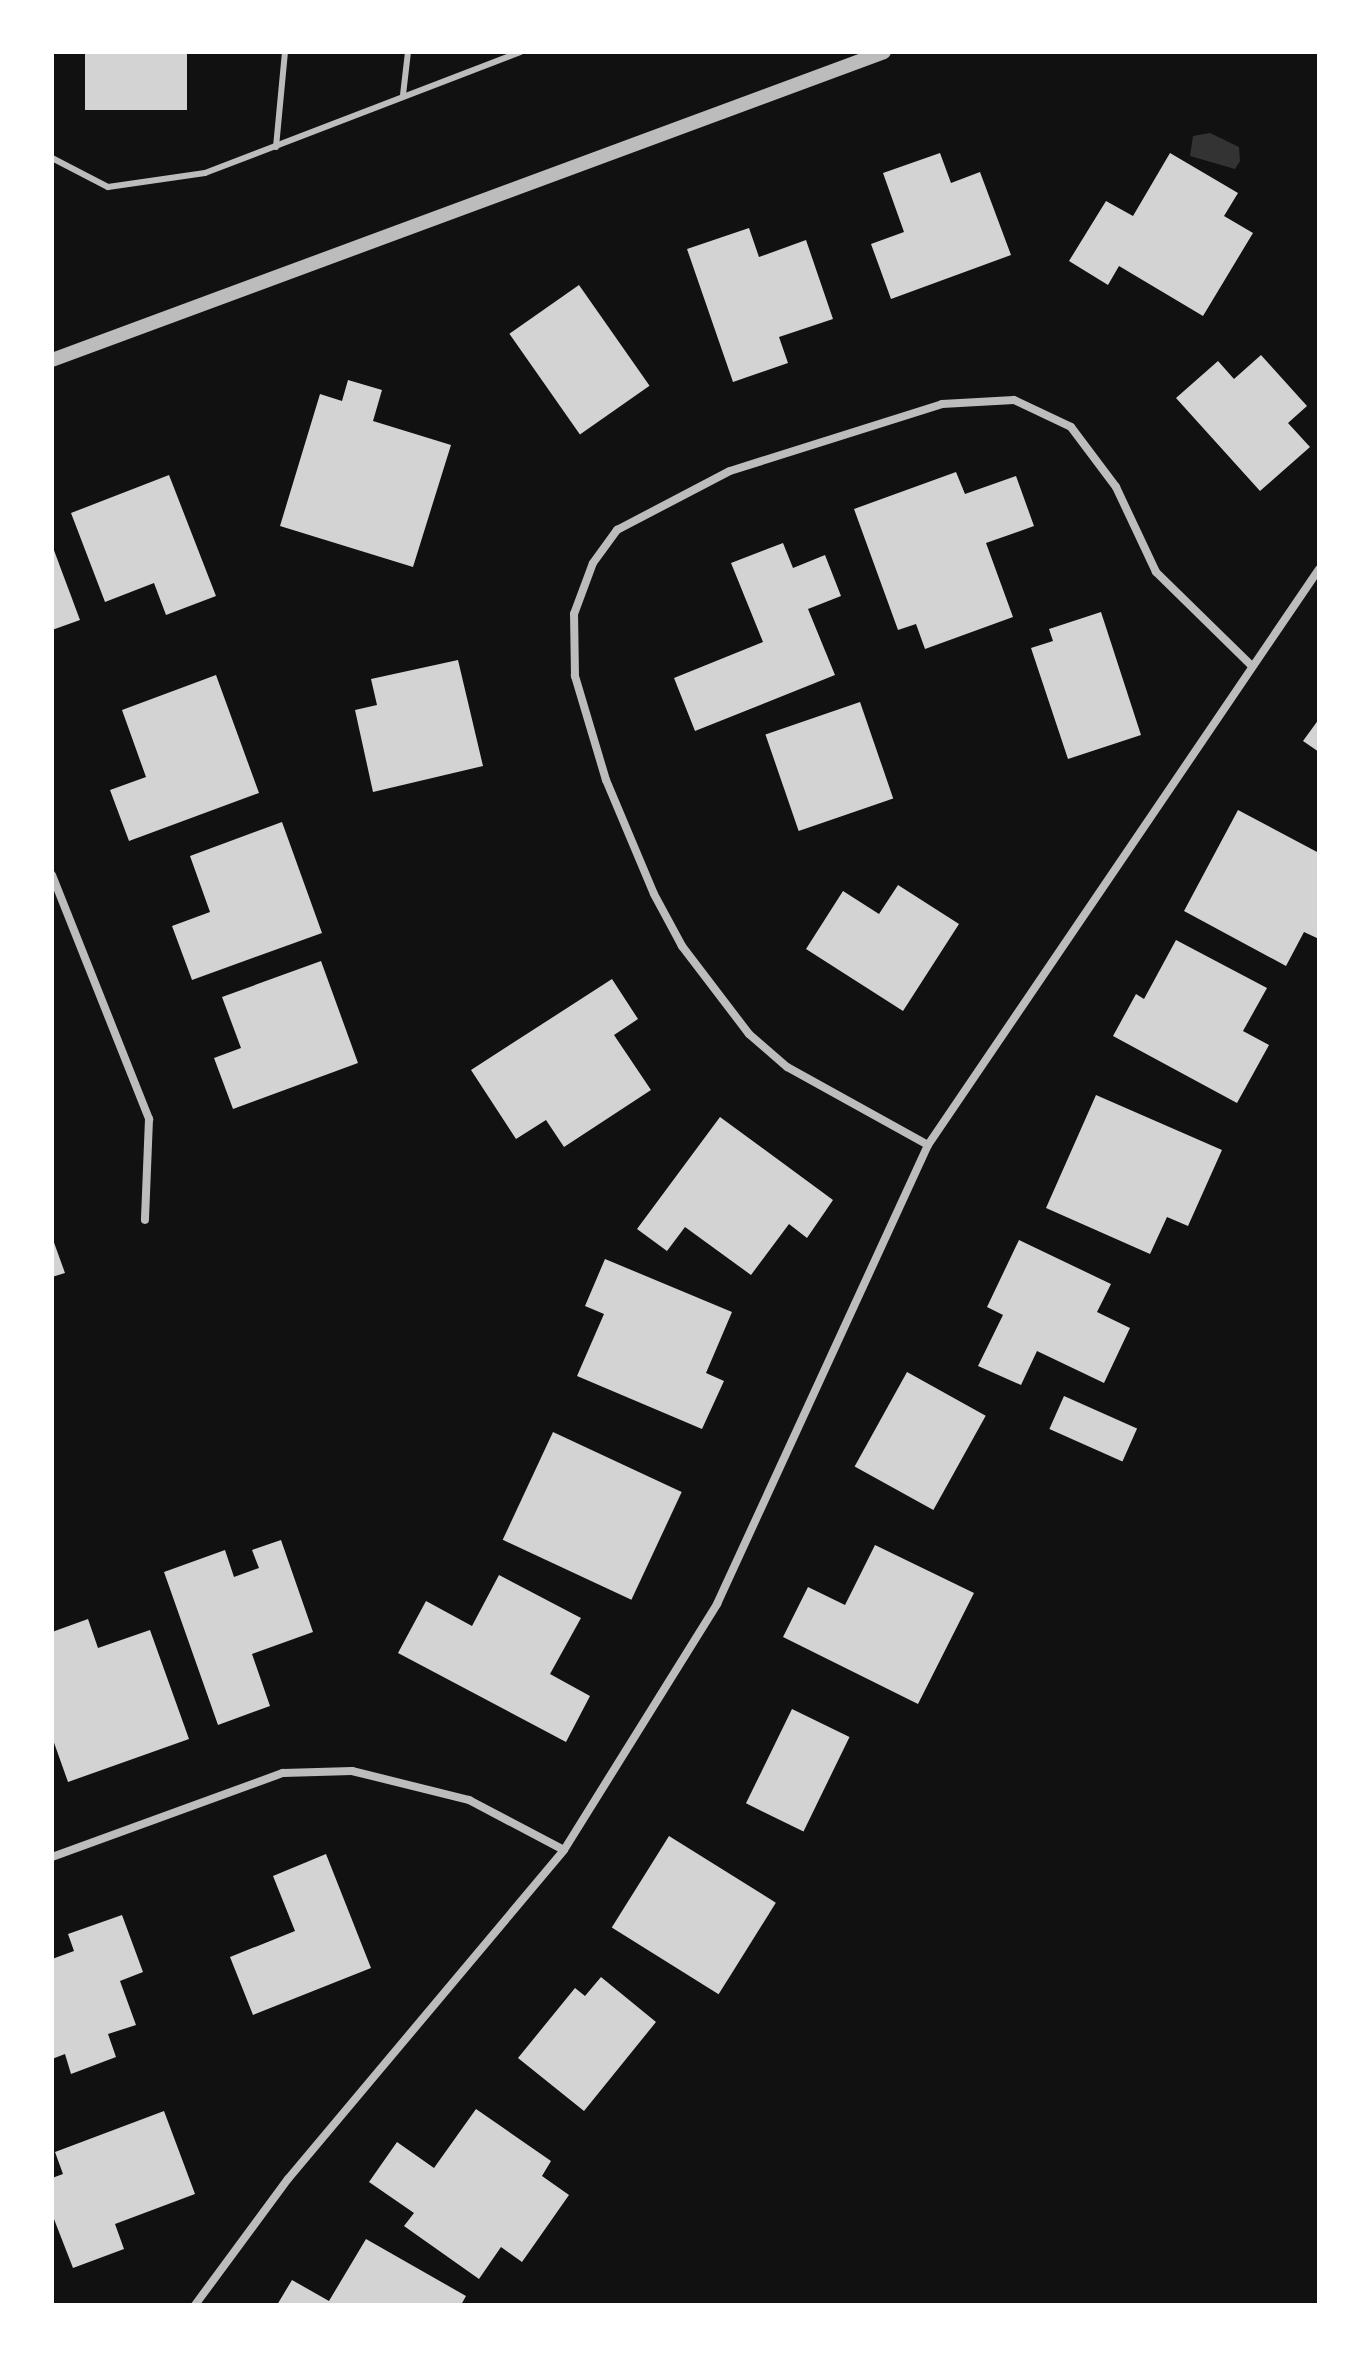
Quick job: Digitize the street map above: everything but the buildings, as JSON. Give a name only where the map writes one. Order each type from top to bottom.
[{"type":"street","points":[[52,360],[884,52]]},
{"type":"street","points":[[928,1145],[787,1067],[749,1034],[682,946],[611,792],[575,676],[574,614],[593,563],[617,530],[730,471],[942,404],[1014,400],[1071,427],[1116,487],[1156,572],[1251,665]]},
{"type":"street","points":[[195,2305],[297,2167],[564,1850],[717,1604],[928,1145],[1319,569]]},
{"type":"street","points":[[52,875],[149,1119],[145,1220]]},
{"type":"street","points":[[52,1857],[283,1773],[352,1771],[469,1800],[564,1850]]},
{"type":"lane","points":[[276,147],[285,52]]},
{"type":"lane","points":[[403,95],[408,52]]},
{"type":"lane","points":[[52,158],[108,187],[205,173],[521,52]]},
{"type":"shaded area","points":[[1210,133],[1239,147],[1240,161],[1235,169],[1190,156],[1193,136]]}]
